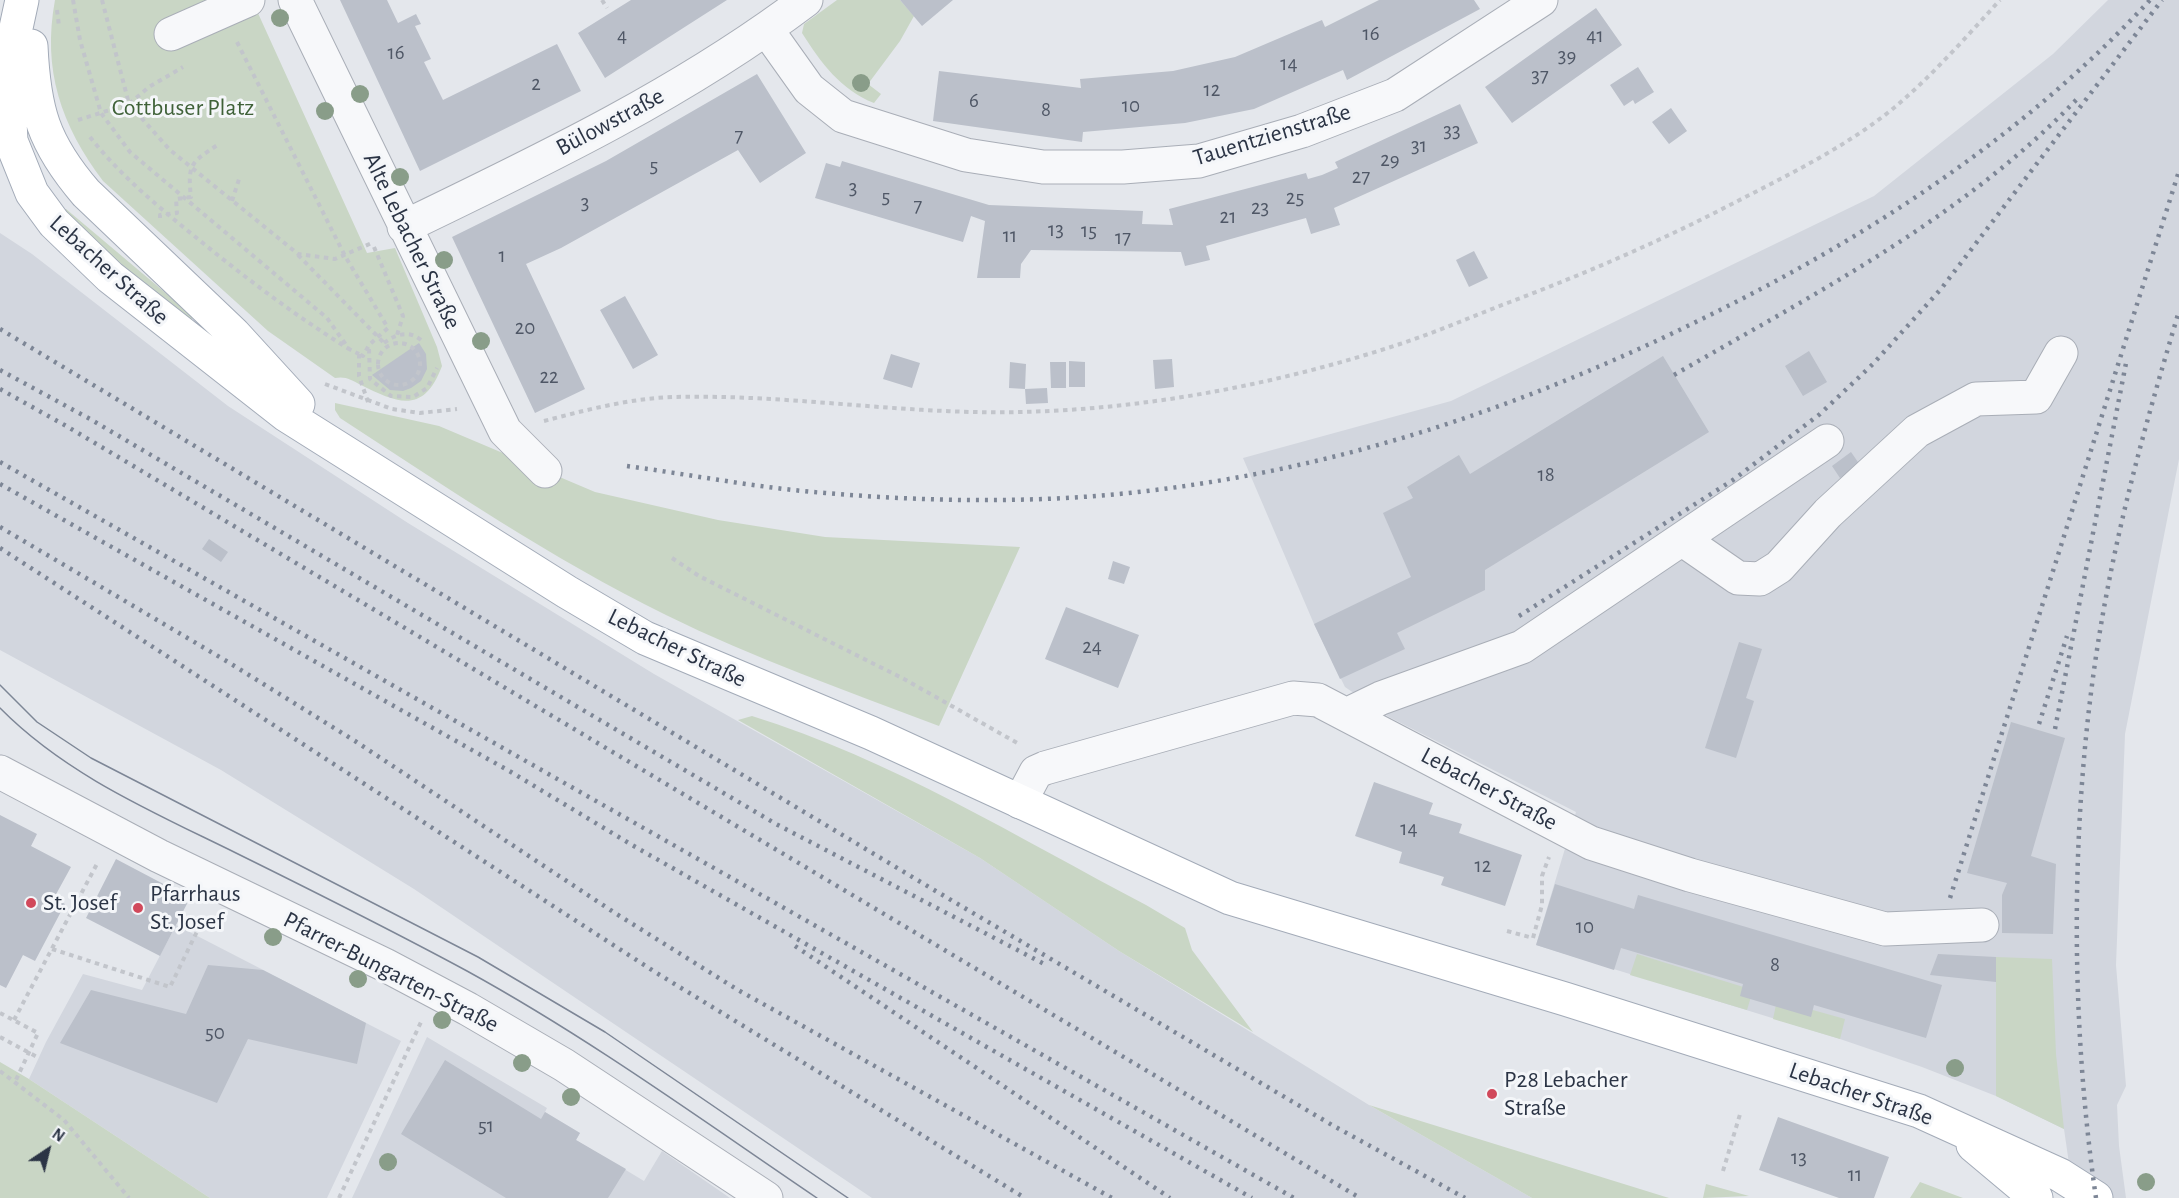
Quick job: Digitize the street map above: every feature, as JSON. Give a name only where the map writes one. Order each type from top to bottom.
[{"type":"main road","name":"Lebacher Straße","points":[[22,0],[14,37],[9,101],[11,141],[8,156],[54,223],[110,277],[286,415],[567,592],[645,638],[872,733],[1230,898],[1775,1064],[1919,1111],[2060,1175],[2096,1198]]},
{"type":"main road","name":"Lebacher Straße","points":[[28,0],[33,90],[44,130],[54,151],[86,192],[205,305],[291,397],[332,433],[353,457]]},
{"type":"main road","points":[[8,156],[63,195],[162,281],[205,305]]},
{"type":"main road","name":"Lebacher Straße","points":[[1955,1128],[2036,1198]]},
{"type":"street","name":"Alte Lebacher Straße","points":[[295,0],[505,431],[545,471]]},
{"type":"street","name":"Bülowstraße","points":[[404,227],[666,94],[767,30],[806,0]]},
{"type":"street","name":"Tauentzienstraße","points":[[767,30],[809,88],[843,116],[966,154],[1042,167],[1123,167],[1199,161],[1302,131],[1395,95],[1541,0]]},
{"type":"street","points":[[171,34],[235,6]]},
{"type":"street","points":[[1683,540],[1738,578],[1760,579],[1779,567],[1828,513],[1917,431],[1976,399],[2036,397],[2061,353]]},
{"type":"street","points":[[1348,714],[1381,698],[1522,647],[1827,441]]},
{"type":"street","name":"Lebacher Straße","points":[[1020,802],[1036,772],[1045,768],[1293,698],[1318,700],[1591,843],[1690,875],[1885,929],[1982,925]]},
{"type":"street","name":"Pfarrer-Bungarten-Straße","points":[[0,772],[220,886],[385,965],[529,1043],[765,1198]]},
{"type":"path","points":[[55,0],[60,31]]},
{"type":"path","points":[[73,0],[80,40],[101,113],[130,152],[327,318],[349,349]]},
{"type":"path","points":[[102,0],[129,104],[163,143],[297,254],[386,345]]},
{"type":"path","points":[[602,0],[607,8]]},
{"type":"path","points":[[505,431],[633,401],[673,397],[754,399],[960,414],[1118,405],[1256,383],[1330,366],[1403,344],[1566,280],[1679,232],[1790,174],[1845,142],[1895,107],[1959,45],[2000,0]]},
{"type":"path","points":[[77,108],[89,136],[112,165],[168,214],[263,290],[349,349],[363,356],[377,336],[388,328],[345,256],[235,6]]},
{"type":"path","points":[[81,119],[129,104],[149,87],[185,67]]},
{"type":"path","points":[[160,215],[177,213],[176,199],[191,197],[189,176],[191,166],[195,160],[219,144]]},
{"type":"path","points":[[232,201],[240,176]]},
{"type":"path","points":[[373,243],[403,316],[397,335],[386,345],[377,364],[380,375],[388,382],[399,385],[410,382],[418,373],[420,363],[417,352],[409,344],[399,342],[386,345]]},
{"type":"path","points":[[297,254],[316,258],[345,256],[364,247]]},
{"type":"path","points":[[397,335],[414,334],[423,341]]},
{"type":"path","points":[[369,345],[370,379],[381,390],[397,397],[413,397],[427,388],[438,366],[435,357]]},
{"type":"path","points":[[359,354],[359,376],[368,402]]},
{"type":"path","points":[[338,389],[368,402],[420,413],[458,409],[489,400]]},
{"type":"path","points":[[672,558],[699,576],[904,679],[1015,741]]},
{"type":"path","points":[[14,1020],[99,860],[89,855]]},
{"type":"path","points":[[1507,931],[1533,938],[1542,905],[1542,876],[1550,855]]},
{"type":"path","points":[[52,949],[170,987],[220,886]]},
{"type":"path","points":[[0,1013],[38,1033],[15,1082]]},
{"type":"path","points":[[339,1198],[423,1017]]},
{"type":"path","points":[[0,1037],[39,1058]]},
{"type":"path","points":[[0,1071],[64,1120],[129,1198]]},
{"type":"path","points":[[1723,1172],[1741,1111]]},
{"type":"shaded area","points":[[2108,0],[2179,0],[2179,459],[2125,734],[2116,965],[2126,1086],[2117,1105],[2119,1146],[2126,1198],[2074,1198],[2064,1129],[1996,1096],[1922,1067],[1840,1039],[1536,945],[1576,812],[1389,717],[1345,687],[1314,624],[1243,458],[1451,401],[1874,196],[2053,54]]},
{"type":"shaded area","points":[[0,233],[32,254],[228,406],[408,523],[654,674],[980,858],[1119,951],[1369,1105],[1532,1198],[872,1198],[414,889],[221,770],[0,650]]},
{"type":"shaded area","points":[[176,925],[401,1041],[327,1198],[210,1198],[29,1079],[46,1042],[83,974],[142,990]]},
{"type":"shaded area","points":[[427,1037],[547,1108],[545,1112],[580,1133],[576,1140],[644,1181],[662,1151],[730,1198],[352,1198]]},
{"type":"green space","name":"Cottbuser Platz","points":[[55,0],[252,0],[367,253],[395,248],[437,347],[442,366],[427,392],[409,401],[399,400],[348,379],[335,378],[268,331],[103,181],[76,139],[58,96],[51,50]]},
{"type":"green space","points":[[837,0],[900,0],[914,16],[900,41],[868,84],[881,94],[874,103],[842,83],[817,55],[802,33],[804,24]]},
{"type":"green space","points":[[61,209],[66,209],[193,316],[191,322],[141,286]]},
{"type":"green space","points":[[335,403],[439,426],[595,492],[718,520],[825,537],[1020,547],[939,726],[732,646],[624,593],[500,521],[340,418],[335,410]]},
{"type":"green space","points":[[752,716],[854,754],[904,777],[1002,827],[1185,928],[1192,950],[1253,1032],[1119,951],[980,858],[738,720]]},
{"type":"green space","points":[[1637,954],[1753,990],[1747,1010],[1630,975]]},
{"type":"green space","points":[[1996,957],[2052,959],[2056,1054],[2064,1129],[1996,1096]]},
{"type":"green space","points":[[1777,1000],[1845,1019],[1840,1039],[1773,1019]]},
{"type":"green space","points":[[0,1062],[29,1079],[210,1198],[0,1198]]},
{"type":"green space","points":[[1369,1105],[1669,1198],[1532,1198]]},
{"type":"green space","points":[[1920,1182],[1963,1198],[1910,1198]]},
{"type":"green space","points":[[1706,1184],[1749,1196],[1703,1198]]},
{"type":"building","points":[[340,0],[387,0],[398,23],[416,14],[421,24],[415,26],[431,59],[424,62],[443,100],[557,44],[581,91],[420,171]]},
{"type":"building","points":[[631,0],[727,0],[605,78],[578,33]]},
{"type":"building","points":[[900,0],[953,0],[922,26]]},
{"type":"building","points":[[1379,0],[1474,0],[1480,9],[1347,80],[1343,70],[1254,109],[1185,123],[1083,132],[1082,142],[933,121],[939,71],[1081,88],[1080,79],[1173,71],[1235,57],[1322,20],[1325,27]]},
{"type":"building","points":[[1596,8],[1622,45],[1512,123],[1485,87]]},
{"type":"building","points":[[1638,67],[1654,92],[1635,104],[1633,100],[1624,106],[1610,85]]},
{"type":"building","points":[[757,74],[806,153],[760,183],[738,150],[561,248],[526,264],[585,389],[535,413],[452,237],[606,161]]},
{"type":"building","points":[[1460,104],[1478,143],[1334,208],[1340,225],[1311,234],[1306,218],[1206,246],[1210,260],[1185,266],[1181,252],[1031,250],[1021,264],[1020,278],[977,278],[985,221],[971,216],[963,242],[815,198],[826,163],[840,167],[842,161],[989,205],[1143,211],[1142,224],[1173,225],[1169,209],[1306,173],[1308,179],[1322,175],[1338,168],[1335,162]]},
{"type":"building","points":[[1671,108],[1687,131],[1669,144],[1652,122]]},
{"type":"building","points":[[1474,251],[1488,278],[1469,287],[1456,260]]},
{"type":"building","points":[[625,296],[658,355],[633,369],[600,310]]},
{"type":"building","points":[[419,343],[426,354],[427,369],[421,381],[411,388],[403,391],[390,390],[372,375]]},
{"type":"building","points":[[1809,351],[1827,382],[1803,396],[1785,366]]},
{"type":"building","points":[[891,354],[920,363],[912,388],[883,379]]},
{"type":"building","points":[[1663,356],[1709,432],[1485,570],[1485,590],[1397,633],[1405,649],[1340,679],[1314,624],[1411,577],[1383,513],[1413,498],[1407,487],[1459,455],[1470,474]]},
{"type":"building","points":[[1172,359],[1174,387],[1155,389],[1153,360]]},
{"type":"building","points":[[1069,361],[1085,362],[1085,387],[1069,387]]},
{"type":"building","points":[[1010,362],[1026,364],[1025,389],[1009,388]]},
{"type":"building","points":[[1050,362],[1066,362],[1066,388],[1051,388]]},
{"type":"building","points":[[1047,388],[1048,403],[1026,404],[1025,389]]},
{"type":"building","points":[[1851,452],[1860,465],[1840,478],[1832,466]]},
{"type":"building","points":[[209,539],[228,552],[221,562],[202,549]]},
{"type":"building","points":[[1113,561],[1130,567],[1124,584],[1108,579]]},
{"type":"building","points":[[1066,607],[1139,635],[1118,688],[1045,659]]},
{"type":"building","points":[[1739,642],[1762,649],[1746,698],[1754,701],[1736,758],[1705,748]]},
{"type":"building","points":[[2011,722],[2065,738],[2031,856],[2056,864],[2053,934],[2002,933],[2002,895],[2007,883],[1967,873]]},
{"type":"building","points":[[1374,782],[1433,803],[1429,814],[1462,824],[1459,833],[1522,855],[1505,906],[1441,885],[1444,877],[1399,863],[1402,852],[1355,836]]},
{"type":"building","name":"St. Josef","points":[[0,815],[37,834],[31,846],[71,867],[54,898],[65,904],[35,961],[23,955],[6,988],[0,985]]},
{"type":"building","name":"Pfarrhaus St. Josef","points":[[116,859],[190,898],[160,956],[86,918]]},
{"type":"building","points":[[1555,884],[1634,909],[1638,895],[1942,985],[1926,1038],[1814,1005],[1811,1017],[1740,996],[1743,984],[1621,948],[1614,970],[1536,945]]},
{"type":"building","points":[[1938,954],[1996,957],[1996,982],[1930,975]]},
{"type":"building","points":[[208,965],[263,970],[366,1023],[357,1064],[248,1039],[217,1103],[60,1043],[91,990],[186,1014]]},
{"type":"building","points":[[445,1060],[541,1119],[545,1112],[580,1133],[576,1140],[626,1169],[608,1198],[506,1198],[401,1134]]},
{"type":"building","points":[[1778,1117],[1889,1157],[1874,1198],[1839,1198],[1759,1170]]},
{"type":"tram line","points":[[0,685],[37,722],[91,758],[478,957],[605,1032],[848,1198]]},
{"type":"tram line","points":[[0,708],[53,753],[82,773],[142,807],[381,926],[512,997],[645,1080],[817,1198]]},
{"type":"railway","points":[[627,466],[751,485],[825,493],[931,499],[1073,498],[1187,486],[1266,472],[1419,433],[1567,380],[1640,348],[1712,314],[1831,250],[1889,215],[2000,137],[2052,94],[2150,0]]},
{"type":"railway","points":[[1519,616],[1733,480],[1820,414],[1873,364],[1941,289],[2162,0]]},
{"type":"railway","points":[[1674,375],[1834,283],[1938,216],[2034,141],[2078,98]]},
{"type":"railway","points":[[1950,898],[2179,171]]},
{"type":"railway","points":[[2096,1198],[2087,1125],[2077,974],[2077,897],[2085,744],[2094,670],[2113,561],[2139,453],[2179,311]]},
{"type":"railway","points":[[0,329],[929,887],[1332,1125],[1465,1198]]},
{"type":"railway","points":[[2055,729],[2127,358]]},
{"type":"railway","points":[[0,370],[90,419],[776,824],[1048,966]]},
{"type":"railway","points":[[0,389],[68,427],[1360,1198]]},
{"type":"railway","points":[[0,462],[1294,1198]]},
{"type":"railway","points":[[0,484],[511,772],[632,845],[1252,1198]]},
{"type":"railway","points":[[0,527],[228,662],[355,741],[615,913],[738,990],[1112,1198]]},
{"type":"railway","points":[[0,548],[655,972],[1025,1198]]},
{"type":"railway","points":[[2039,724],[2067,636]]},
{"type":"railway","points":[[795,946],[1170,1198]]},
{"type":"place","name":"St. Josef","points":[[31,903]]},
{"type":"place","name":"Pfarrhaus St. Josef","points":[[138,908]]},
{"type":"place","name":"P28 Lebacher Straße","points":[[1492,1094]]}]
